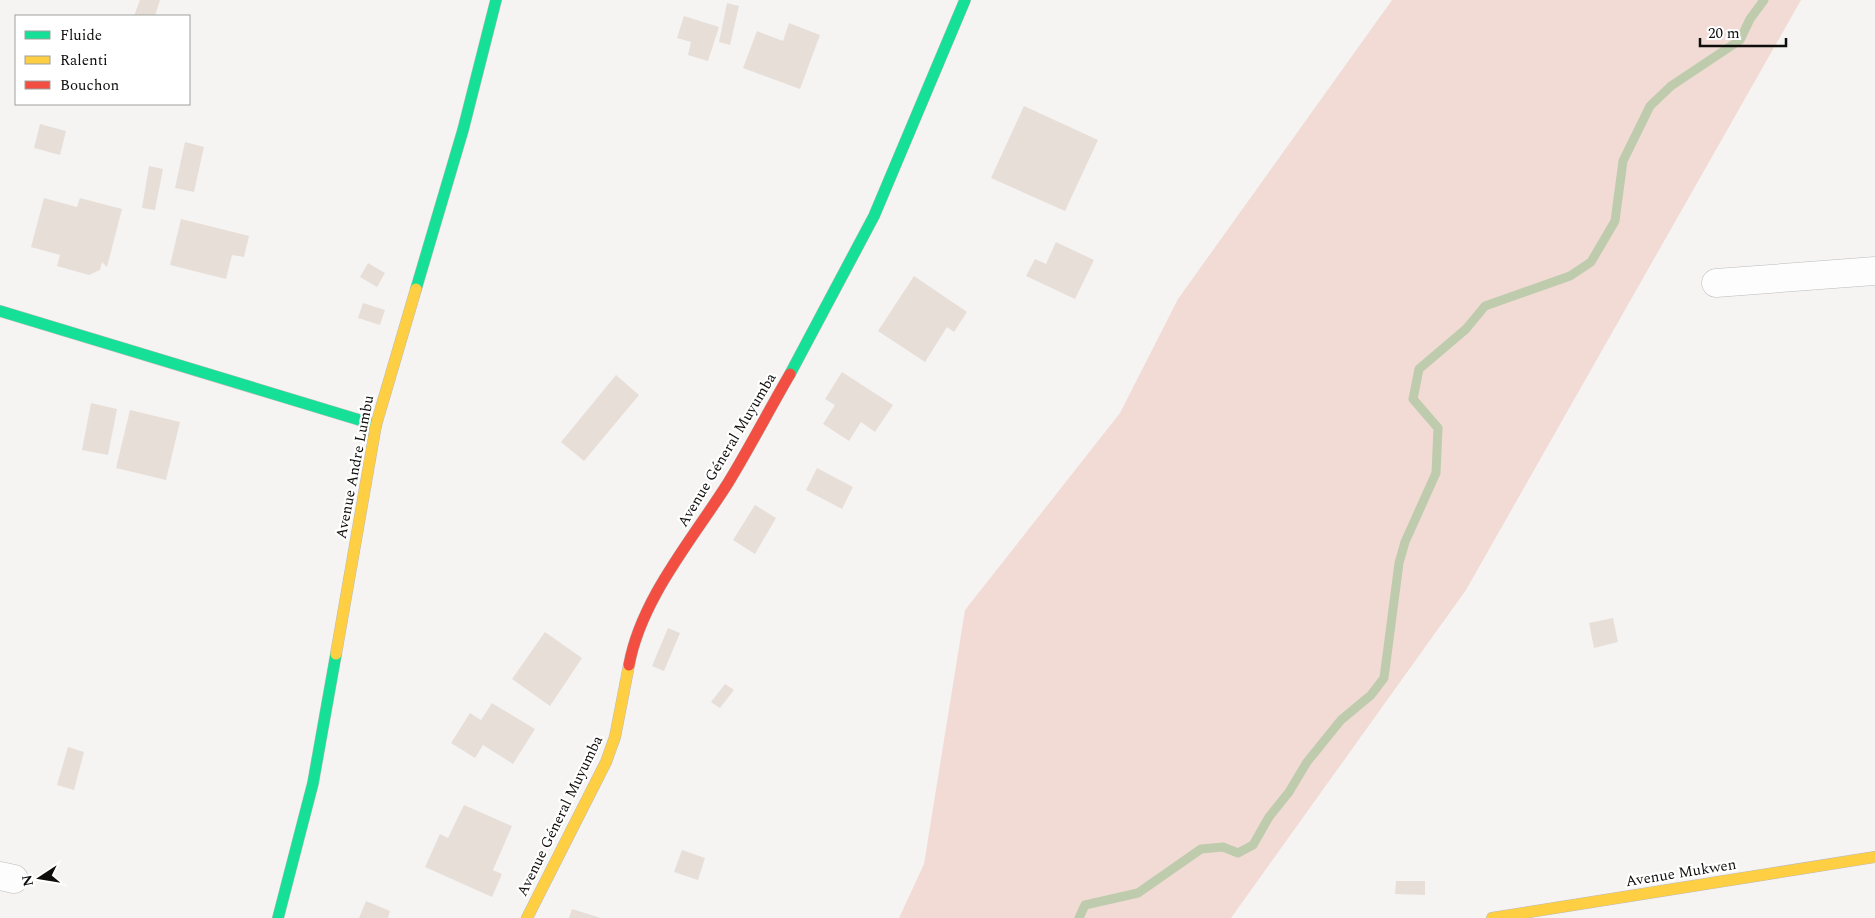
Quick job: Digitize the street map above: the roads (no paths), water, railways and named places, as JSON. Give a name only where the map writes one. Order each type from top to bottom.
[{"type":"street","name":"Avenue Andre Lumbu","points":[[278,918],[313,783],[376,425],[463,130],[496,0]]},
{"type":"street","name":"Avenue Géneral Muyumba","points":[[527,918],[606,762],[615,737],[630,658],[638,629],[652,599],[728,480],[792,370],[874,216],[965,0]]},
{"type":"street","points":[[1716,283],[1875,271]]},
{"type":"street","points":[[0,311],[376,425]]},
{"type":"street","name":"Avenue Mukwen","points":[[1492,918],[1875,857]]},
{"type":"waterway","points":[[1079,918],[1085,905],[1138,893],[1201,849],[1223,847],[1238,853],[1253,845],[1269,817],[1289,792],[1307,762],[1341,720],[1371,695],[1384,678],[1399,563],[1405,542],[1436,473],[1438,428],[1413,399],[1419,369],[1466,329],[1485,306],[1570,276],[1591,262],[1615,221],[1623,161],[1650,106],[1671,86],[1740,40],[1750,19],[1764,0]]}]
